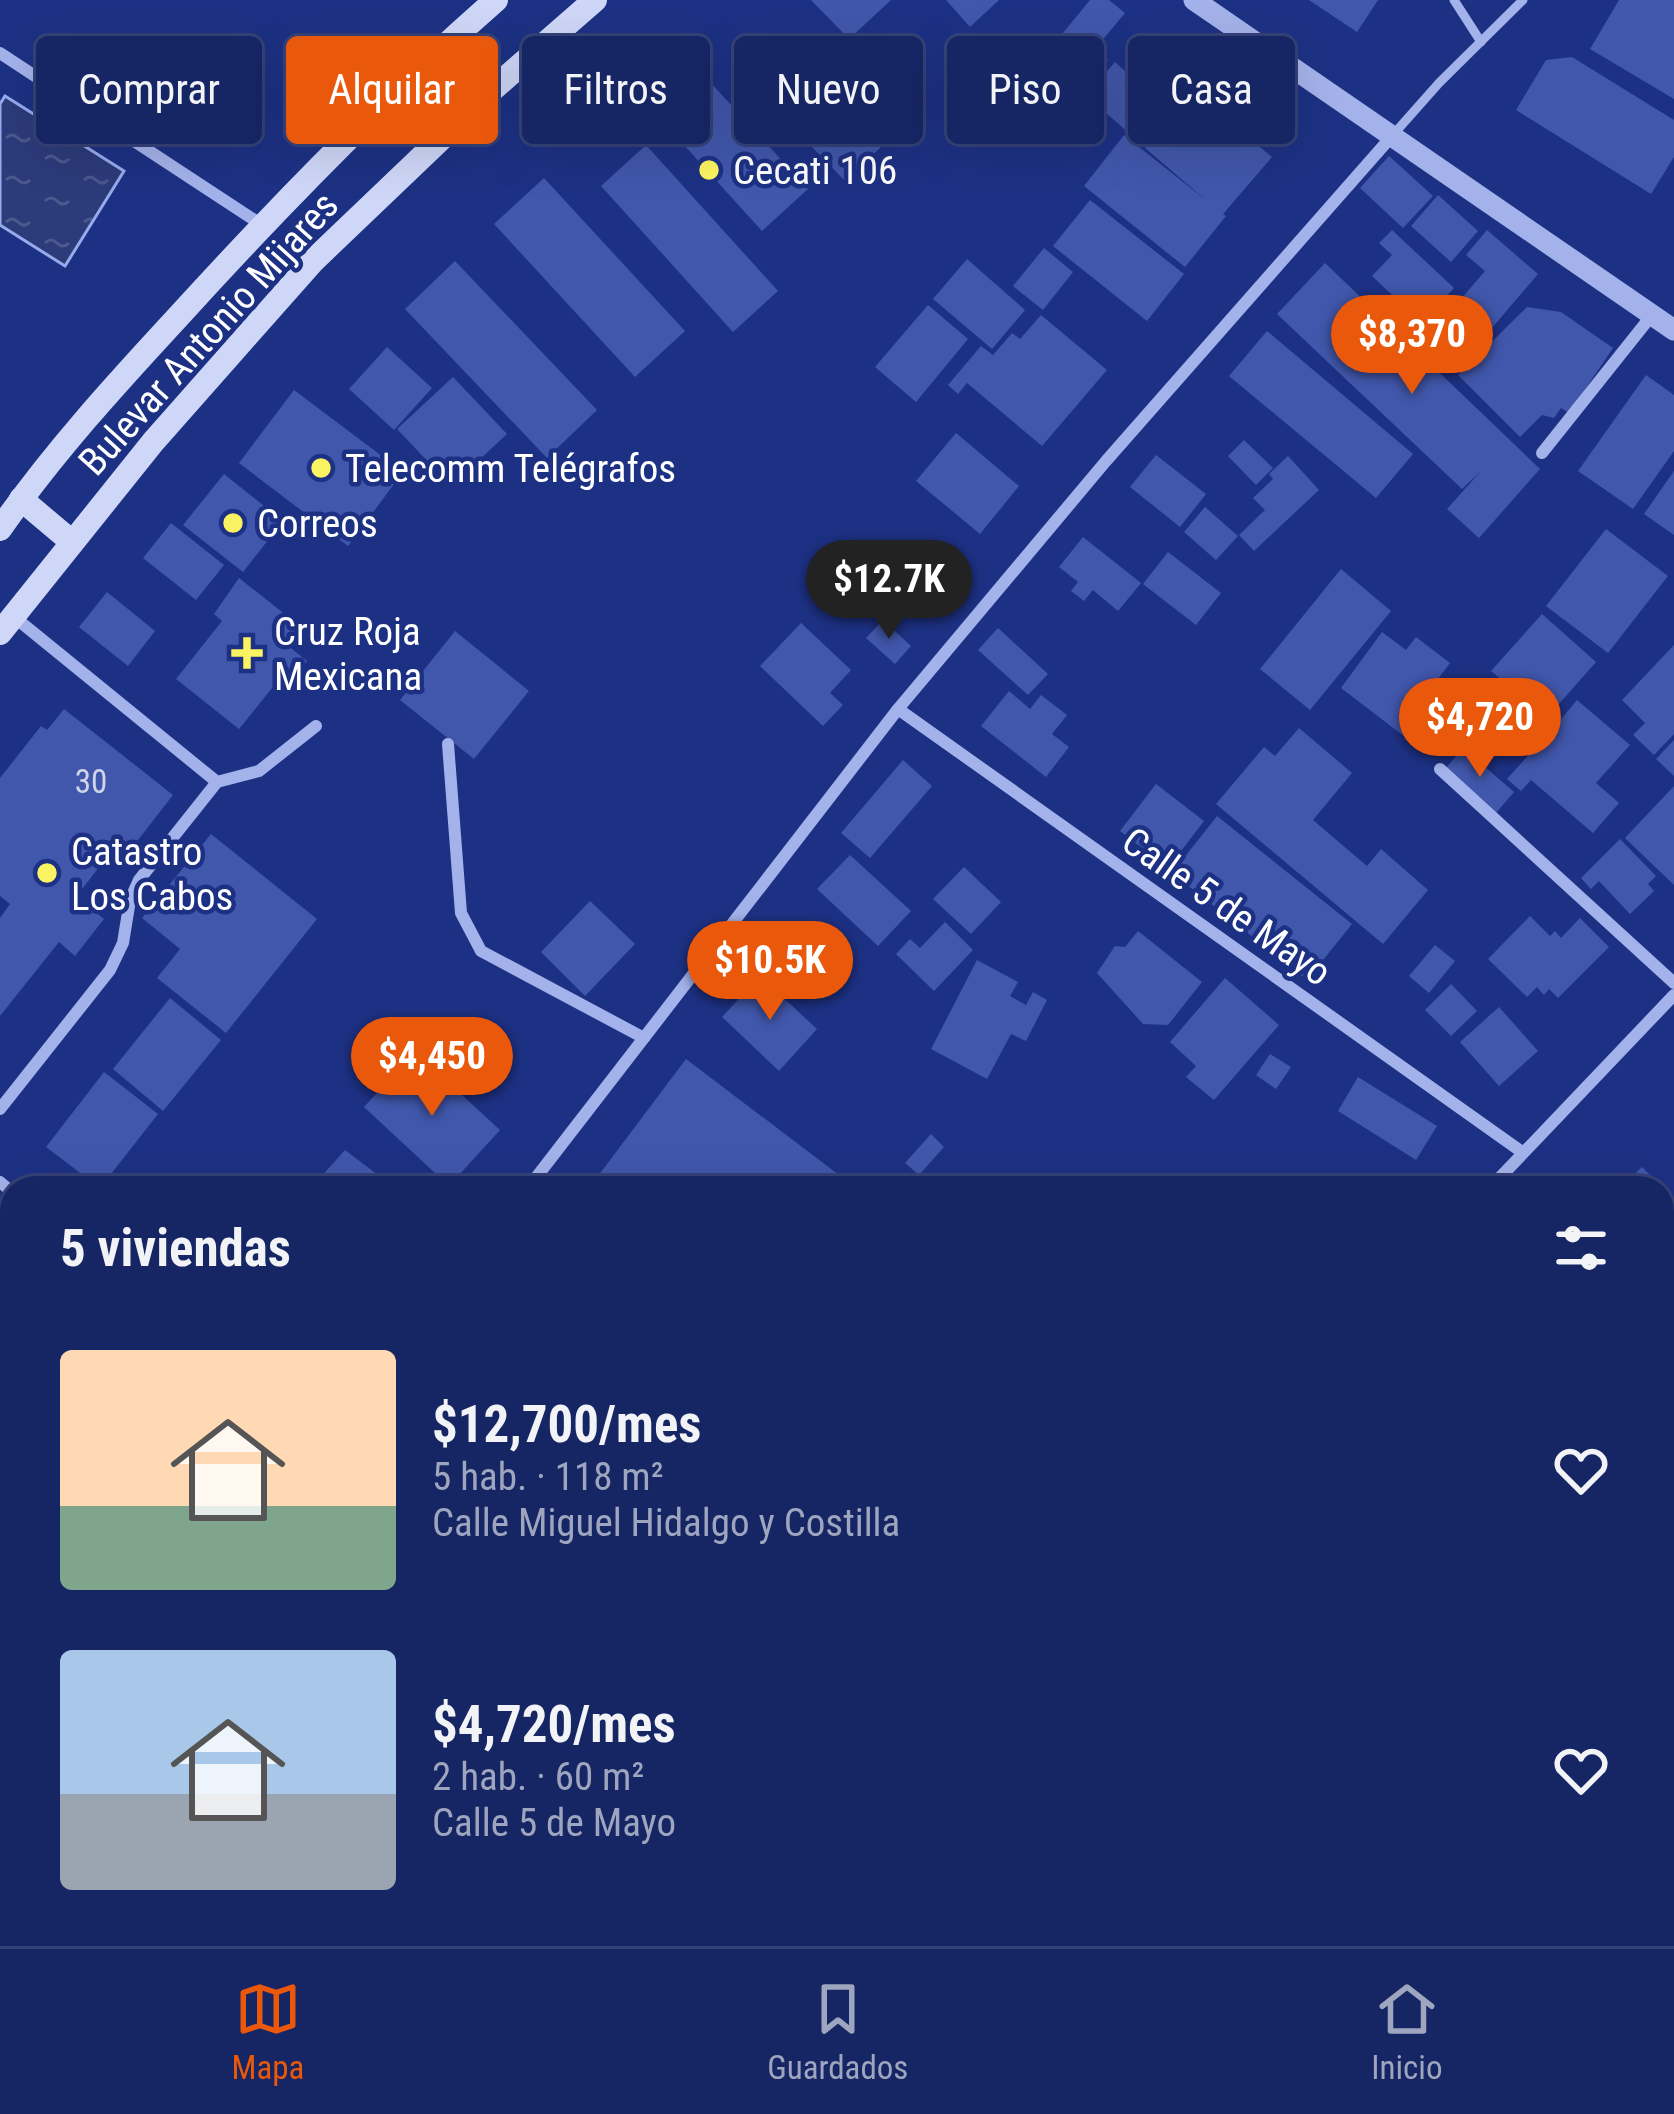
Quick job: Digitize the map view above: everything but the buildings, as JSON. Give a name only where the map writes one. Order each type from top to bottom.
[{"type":"main road","name":"Bulevar Antonio Mijares","points":[[0,529],[131,368],[263,225],[496,0]]},
{"type":"main road","name":"Bulevar Antonio Mijares","points":[[6,624],[153,442],[314,261],[493,89],[595,0]]},
{"type":"main road","points":[[21,499],[72,542]]},
{"type":"street","points":[[1194,0],[1674,329]]},
{"type":"street","points":[[0,52],[263,225]]},
{"type":"street","points":[[536,1176],[898,709],[1106,461],[1392,136]]},
{"type":"street","points":[[1542,453],[1652,315]]},
{"type":"street","points":[[6,624],[217,782]]},
{"type":"street","name":"Calle 5 de Mayo","points":[[898,709],[1522,1153]]},
{"type":"street","points":[[0,1109],[110,970],[123,943],[130,900],[139,880],[217,782],[259,771],[316,726]]},
{"type":"street","points":[[448,744],[461,913],[481,952],[644,1038]]},
{"type":"street","points":[[1440,769],[1674,983]]},
{"type":"street","points":[[1501,1176],[1674,995]]},
{"type":"lane","points":[[1454,0],[1480,42]]},
{"type":"lane","points":[[1392,136],[1523,0]]},
{"type":"water","points":[[5,96],[36,116],[36,144],[81,144],[124,171],[65,266],[0,225],[0,104]]},
{"type":"place","name":"Cecati 106","points":[[709,170]]},
{"type":"place","name":"Telecomm Telégrafos","points":[[321,468]]},
{"type":"place","name":"Correos","points":[[233,523]]},
{"type":"place","name":"Cruz Roja Mexicana","points":[[247,653]]},
{"type":"place","name":"Catastro Los Cabos","points":[[47,873]]}]
